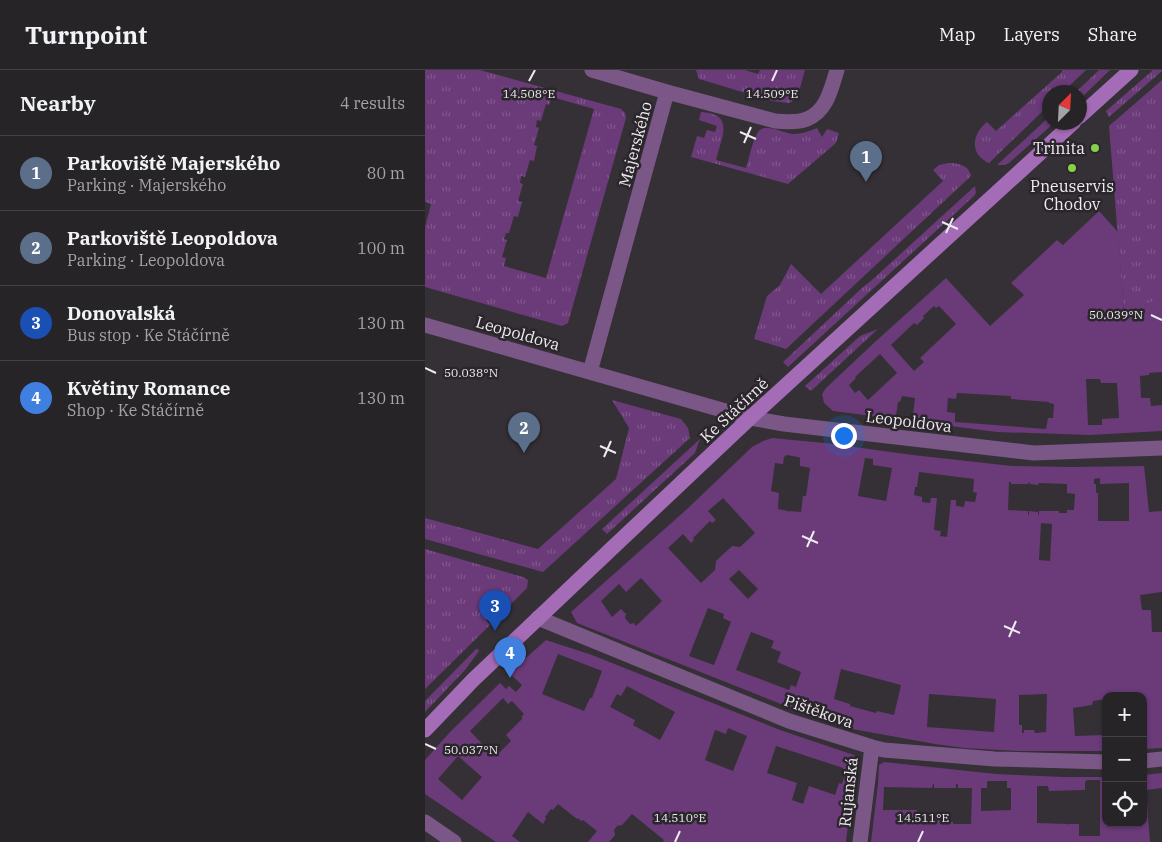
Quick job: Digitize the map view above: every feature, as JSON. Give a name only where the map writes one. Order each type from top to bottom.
[{"type":"street","points":[[592,70],[667,92]]},
{"type":"street","name":"Majerského","points":[[590,372],[667,92],[775,121],[792,122],[806,120],[826,102],[837,70]]},
{"type":"street","points":[[1087,110],[1131,70]]},
{"type":"street","name":"Ke Stáčírně","points":[[425,730],[473,680],[608,552],[1065,130]]},
{"type":"street","name":"Leopoldova","points":[[425,325],[751,418],[784,424],[1034,453],[1162,448]]},
{"type":"street","name":"Pištěkova","points":[[538,618],[789,721],[871,747],[884,750],[995,760],[1102,762]]},
{"type":"street","name":"Rujanská","points":[[861,842],[871,747]]},
{"type":"street","points":[[1147,761],[1162,759]]},
{"type":"street","points":[[425,822],[454,842]]},
{"type":"green space","points":[[425,70],[480,70],[621,109],[625,113],[626,118],[568,323],[562,326],[425,287],[425,227],[431,204],[425,202]],"holes":[[[552,97],[594,109],[546,278],[504,266],[506,258],[502,257],[507,240],[504,239],[506,233],[509,233],[514,216],[518,217],[522,202],[518,201],[523,184],[520,183],[521,176],[525,177],[530,160],[534,161],[537,146],[534,145],[539,128],[536,127],[537,120],[541,121],[546,104],[549,105]]]},
{"type":"green space","points":[[696,70],[745,70],[758,74],[760,70],[805,70],[798,95],[789,103],[772,101],[699,79]]},
{"type":"green space","points":[[1062,70],[1086,70],[1070,85],[1047,85]]},
{"type":"green space","points":[[1099,70],[1110,70],[1087,92],[1087,85],[1083,85]]},
{"type":"green space","points":[[1153,70],[1162,71],[1109,117],[1106,111]]},
{"type":"green space","points":[[1162,80],[1162,298],[1124,313],[1109,126]]},
{"type":"green space","points":[[1042,90],[1042,112],[989,163],[978,154],[975,144],[976,138],[978,132],[987,122],[996,131]]},
{"type":"green space","points":[[701,112],[719,117],[722,122],[723,136],[716,160],[746,168],[755,138],[762,129],[771,128],[794,134],[817,128],[822,137],[827,129],[839,133],[836,143],[788,184],[691,157],[697,136],[704,138],[707,130],[715,132],[717,126],[699,120]]},
{"type":"green space","points":[[1042,123],[1042,130],[1046,130],[1009,163],[997,165]]},
{"type":"green space","points":[[948,163],[959,164],[965,167],[971,176],[786,349],[754,339],[767,296],[780,285],[791,264],[821,294],[943,181],[933,170],[939,165]]},
{"type":"green space","points":[[975,186],[976,193],[974,196],[788,367],[783,362],[862,288]]},
{"type":"green space","points":[[1099,211],[1118,232],[1124,312],[1162,298],[1162,372],[1140,376],[1141,398],[1150,398],[1151,406],[1162,405],[1162,431],[1090,435],[997,432],[833,411],[824,403],[822,394],[826,388],[946,278],[990,326],[1024,295],[1011,283],[1057,240],[1063,245]],"holes":[[[934,306],[936,308],[939,306],[956,324],[920,358],[924,362],[914,371],[891,345],[914,323],[917,325],[924,318],[923,316]],[[880,354],[897,373],[868,400],[859,390],[855,393],[849,385]],[[1086,379],[1100,379],[1101,383],[1117,383],[1119,418],[1102,419],[1102,425],[1088,425]],[[957,393],[1011,396],[1011,399],[1049,402],[1054,404],[1053,418],[1048,418],[1046,429],[955,422],[955,413],[947,412],[948,398],[956,399]],[[902,396],[915,398],[913,415],[916,417],[915,420],[896,416],[898,402],[900,402]]]},
{"type":"green space","points":[[878,329],[811,391],[805,386],[860,336]]},
{"type":"green space","points":[[612,400],[681,419],[688,428],[690,438],[543,572],[425,539],[425,518],[538,549],[616,479],[629,428]]},
{"type":"green space","points":[[772,438],[1012,466],[1144,466],[1149,512],[1162,511],[1162,592],[1140,595],[1142,610],[1151,610],[1152,632],[1162,632],[1162,748],[1147,749],[1147,692],[1102,692],[1102,700],[1093,701],[1092,705],[1073,708],[1075,736],[1102,735],[1102,751],[1018,751],[964,748],[852,729],[781,704],[577,623],[571,612],[686,510],[752,447]],"holes":[[[787,455],[798,457],[800,458],[800,466],[810,468],[806,496],[803,496],[801,512],[789,512],[778,509],[779,493],[771,491],[775,463],[783,464],[784,457]],[[865,458],[873,459],[873,465],[892,468],[886,501],[858,496]],[[919,472],[974,479],[973,492],[977,493],[975,502],[965,501],[964,507],[956,506],[956,500],[951,500],[947,537],[940,536],[941,531],[934,530],[937,498],[931,498],[930,503],[922,502],[922,497],[914,495],[915,487],[917,487]],[[1100,478],[1100,484],[1129,483],[1129,521],[1098,521],[1098,493],[1096,493],[1096,484],[1094,484],[1094,479]],[[1009,482],[1011,484],[1028,484],[1029,482],[1030,484],[1038,485],[1039,483],[1067,484],[1067,493],[1075,494],[1074,510],[1067,510],[1067,513],[1039,511],[1038,515],[1038,512],[1029,511],[1028,515],[1028,511],[1008,510]],[[723,498],[755,533],[740,547],[732,546],[716,561],[715,570],[701,583],[668,548],[683,534],[691,543],[694,540],[693,538],[710,521],[712,523],[716,520],[708,511]],[[1041,523],[1052,524],[1050,561],[1039,560]],[[739,570],[758,589],[748,599],[729,579]],[[641,578],[662,601],[636,626],[634,623],[630,624],[625,618],[626,614],[621,609],[612,617],[601,601],[619,584],[626,592]],[[708,608],[724,614],[723,618],[731,622],[714,665],[689,656]],[[751,632],[774,641],[771,648],[781,652],[777,662],[801,672],[796,687],[791,685],[789,690],[736,670]],[[841,669],[901,685],[894,715],[877,711],[876,713],[850,706],[850,704],[834,699]],[[929,694],[996,699],[994,732],[927,727]],[[1047,694],[1046,732],[1035,733],[1034,730],[1024,730],[1024,733],[1022,733],[1022,725],[1019,725],[1019,695]]]},
{"type":"green space","points":[[700,439],[695,453],[607,534],[602,529]]},
{"type":"green space","points":[[425,549],[528,580],[527,588],[503,612],[499,608],[486,620],[490,625],[425,689]]},
{"type":"green space","points":[[546,640],[592,655],[780,730],[854,755],[856,757],[846,842],[663,842],[664,840],[632,814],[622,825],[617,826],[614,830],[615,835],[609,842],[588,842],[597,831],[583,820],[577,819],[558,804],[545,817],[546,819],[543,824],[528,812],[512,836],[520,842],[496,842],[425,794],[425,760],[450,732],[500,683],[506,689],[509,686],[516,692],[522,685],[509,673]],"holes":[[[558,654],[602,671],[592,698],[590,698],[584,711],[542,694]],[[627,686],[675,712],[660,740],[633,725],[635,720],[610,707],[617,694],[621,696]],[[503,698],[508,704],[512,701],[524,714],[521,717],[523,718],[506,735],[511,741],[499,753],[493,748],[490,752],[470,731]],[[728,728],[747,736],[733,771],[705,760],[715,730],[726,734]],[[776,746],[843,768],[846,771],[842,784],[839,783],[835,795],[809,786],[803,804],[792,800],[797,783],[767,773]],[[458,756],[482,777],[462,800],[438,779]]]},
{"type":"green space","points":[[476,649],[479,651],[465,670],[425,712],[425,701]]},
{"type":"green space","points":[[884,762],[996,774],[1102,777],[1102,827],[1147,827],[1147,803],[1150,842],[871,842],[879,765]],"holes":[[[1087,780],[1100,780],[1100,836],[1079,836],[1079,824],[1069,824],[1069,826],[1068,824],[1037,823],[1037,786],[1048,786],[1049,791],[1085,790],[1085,782]],[[987,781],[1007,781],[1007,788],[1011,788],[1011,810],[981,811],[981,788],[987,788]],[[934,783],[934,788],[956,788],[956,784],[958,784],[958,788],[972,788],[971,824],[942,822],[941,817],[921,819],[920,816],[917,816],[917,810],[883,810],[884,787],[932,788]]]},
{"type":"green space","points":[[1162,773],[1162,788],[1147,790],[1147,775]]},
{"type":"place","name":"Trinita","points":[[1095,148]]},
{"type":"place","name":"Pneuservis Chodov","points":[[1072,168]]},
{"type":"place","name":"Parkoviště Majerského","points":[[866,182]]},
{"type":"place","name":"Parkoviště Leopoldova","points":[[524,453]]},
{"type":"place","name":"Donovalská","points":[[495,631]]},
{"type":"place","name":"Květiny Romance","points":[[510,678]]}]
